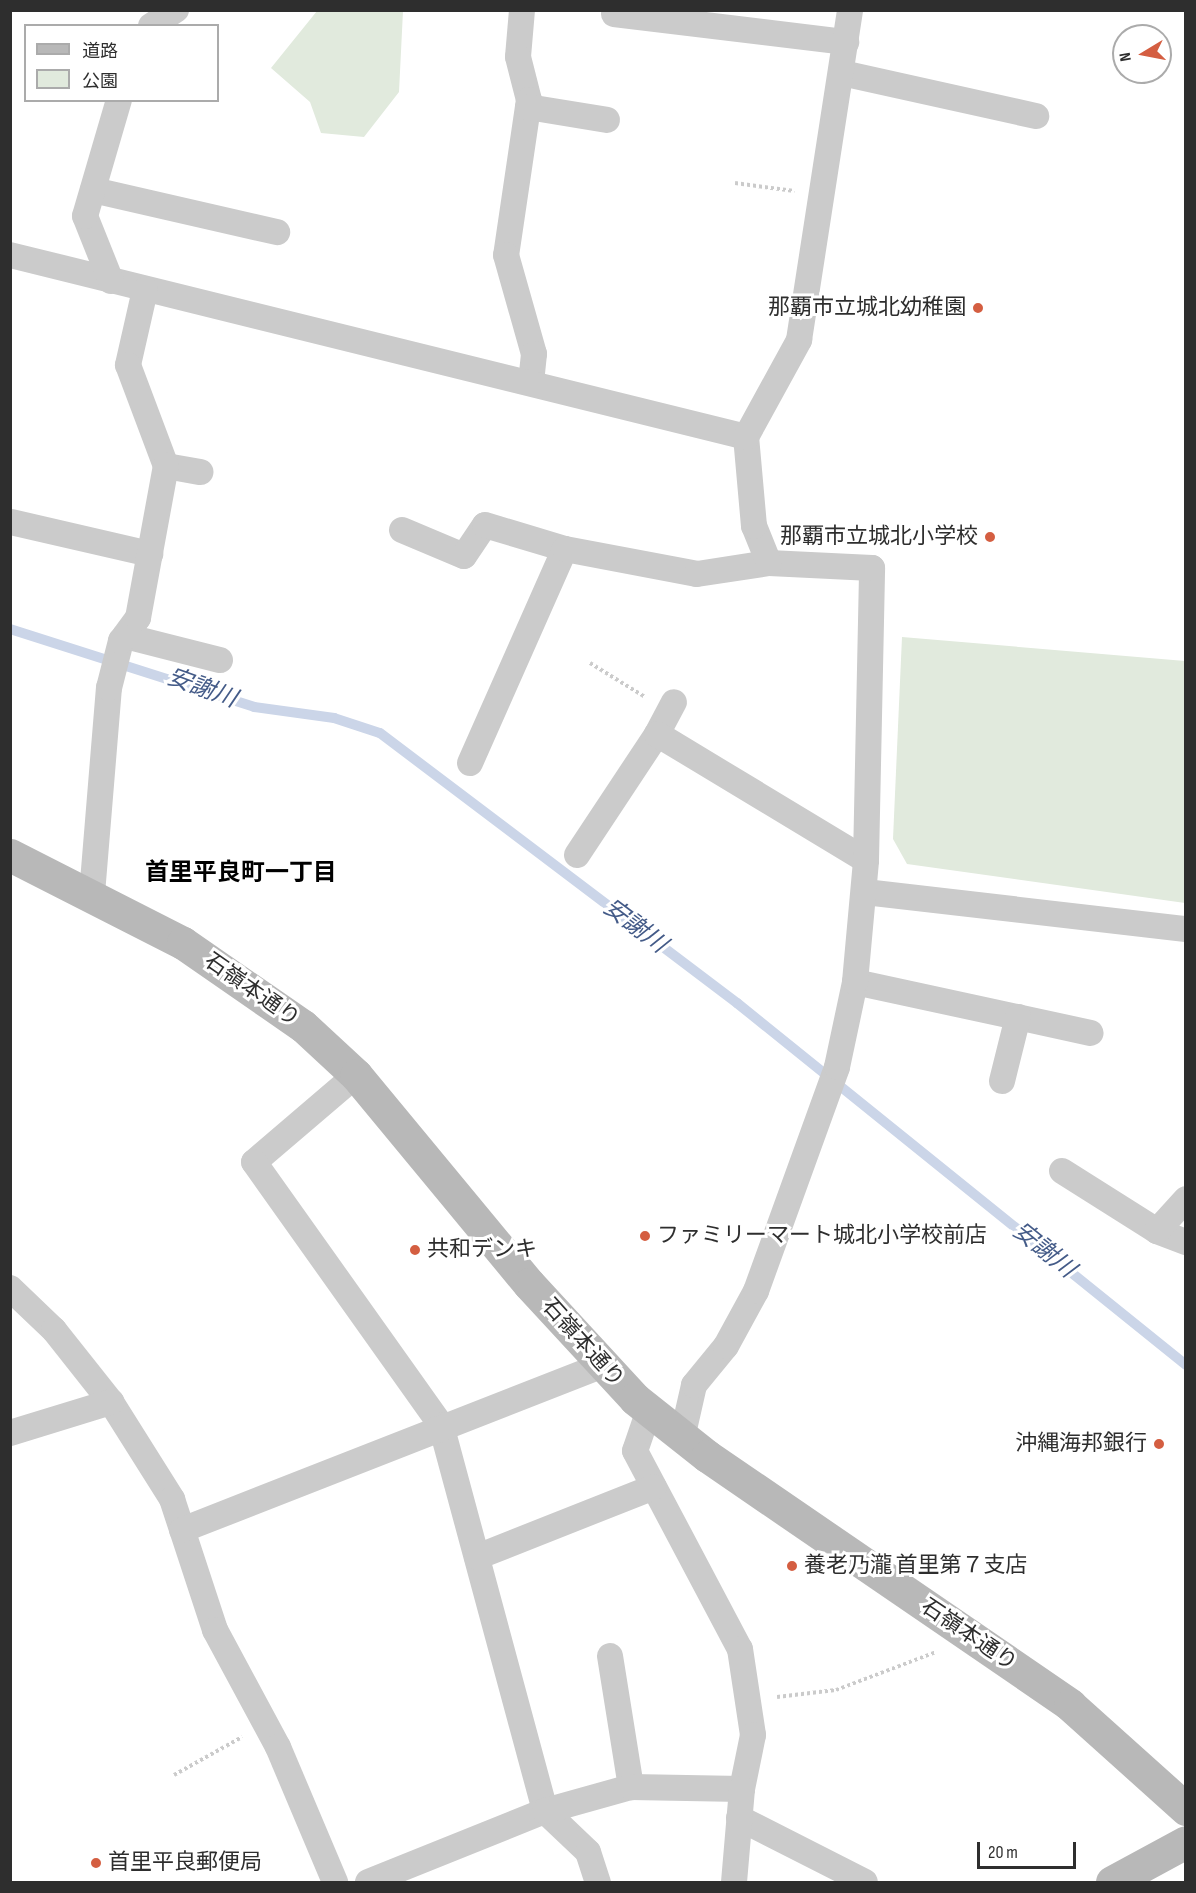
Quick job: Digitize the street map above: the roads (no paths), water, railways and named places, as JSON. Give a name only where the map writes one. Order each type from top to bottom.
[{"type":"main road","name":"石嶺本通り","points":[[10,855],[92,894],[266,996],[356,1075],[600,1366],[649,1410],[682,1438],[1070,1705],[1185,1809]]},
{"type":"main road","points":[[1112,1882],[1185,1842]]},
{"type":"street","points":[[154,24],[176,10]]},
{"type":"street","points":[[522,10],[518,57],[528,107],[506,255],[534,354],[531,381]]},
{"type":"street","points":[[769,563],[754,526],[746,437],[799,340],[824,195],[850,10]]},
{"type":"street","points":[[614,14],[846,42]]},
{"type":"street","points":[[842,73],[1036,116]]},
{"type":"street","points":[[111,281],[85,216],[118,102]]},
{"type":"street","points":[[528,107],[607,120]]},
{"type":"street","points":[[93,190],[277,232]]},
{"type":"street","points":[[10,255],[145,291],[531,381],[746,437]]},
{"type":"street","points":[[92,894],[109,688],[121,647],[138,618],[166,466],[128,365],[145,291]]},
{"type":"street","points":[[166,466],[200,472]]},
{"type":"street","points":[[11,522],[150,554]]},
{"type":"street","points":[[402,530],[464,556],[485,525],[565,549],[698,574],[769,563],[872,567],[865,892],[855,982],[837,1067],[756,1290],[726,1346],[694,1385],[682,1438]]},
{"type":"street","points":[[470,763],[565,549]]},
{"type":"street","points":[[121,647],[220,660]]},
{"type":"street","points":[[578,855],[667,716],[866,860]]},
{"type":"street","points":[[865,892],[1185,929]]},
{"type":"street","points":[[855,982],[1091,1033]]},
{"type":"street","points":[[1002,1081],[1018,1017]]},
{"type":"street","points":[[356,1075],[254,1162],[441,1425],[545,1810],[588,1852],[598,1882]]},
{"type":"street","points":[[1062,1171],[1157,1231],[1185,1242]]},
{"type":"street","points":[[1157,1231],[1185,1199]]},
{"type":"street","points":[[10,1288],[54,1330],[111,1402],[172,1499],[215,1630],[266,1724],[335,1882]]},
{"type":"street","points":[[182,1530],[441,1425],[600,1366]]},
{"type":"street","points":[[10,1433],[111,1402]]},
{"type":"street","points":[[649,1410],[635,1451],[740,1649],[751,1701],[753,1735],[742,1789],[734,1882]]},
{"type":"street","points":[[477,1557],[654,1487]]},
{"type":"street","points":[[610,1656],[631,1787]]},
{"type":"street","points":[[368,1882],[545,1810],[631,1787],[742,1789]]},
{"type":"street","points":[[740,1818],[865,1882]]},
{"type":"waterway","name":"安謝川","points":[[10,629],[254,707],[334,718],[380,733],[737,1003],[1186,1365]]},
{"type":"place","name":"那覇市立城北幼稚園","points":[[978,308]]},
{"type":"place","name":"那覇市立城北小学校","points":[[990,537]]},
{"type":"place","name":"ファミリーマート城北小学校前店","points":[[645,1236]]},
{"type":"place","name":"共和デンキ","points":[[415,1250]]},
{"type":"place","name":"沖縄海邦銀行","points":[[1159,1444]]},
{"type":"place","name":"養老乃瀧 首里第７支店","points":[[792,1566]]},
{"type":"place","name":"首里平良郵便局","points":[[96,1863]]},
{"type":"district","name":"首里平良町一丁目","points":[[241,873]]}]
